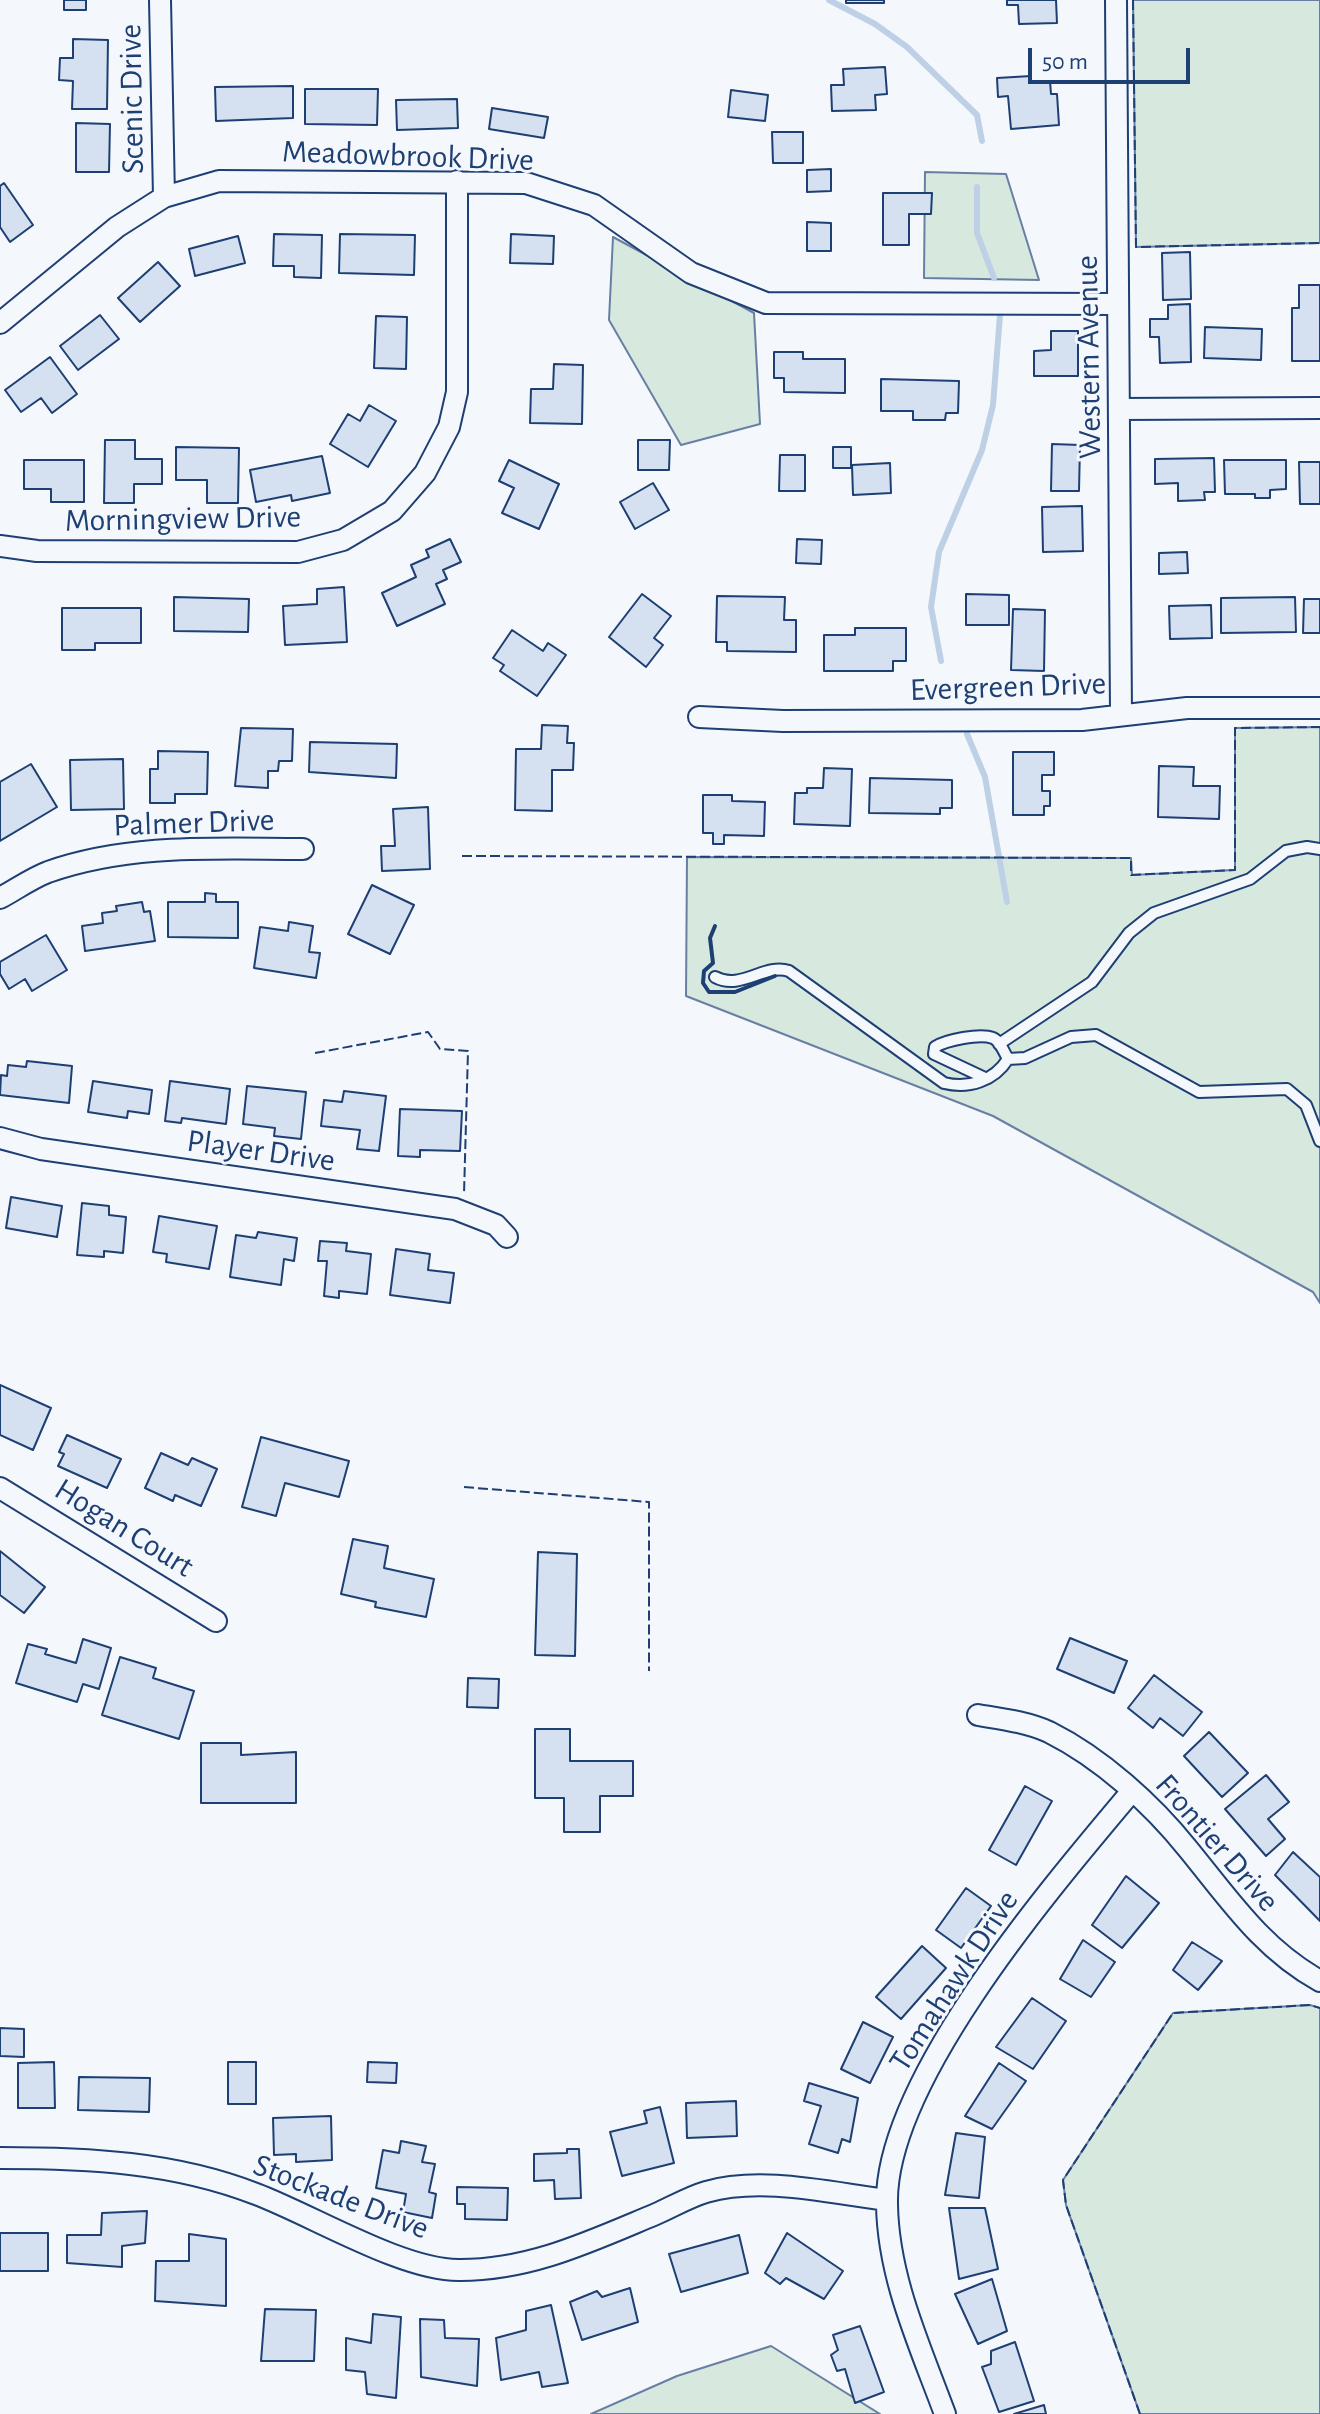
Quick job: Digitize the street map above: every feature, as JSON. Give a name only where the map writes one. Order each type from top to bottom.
[{"type":"street","name":"Scenic Drive","points":[[160,0],[164,197]]},
{"type":"street","name":"Western Avenue","points":[[1116,0],[1121,713]]},
{"type":"street","name":"Meadowbrook Drive","points":[[0,323],[117,227],[164,197],[219,181],[526,183],[594,205],[691,273],[766,303],[1117,304]]},
{"type":"street","name":"Morningview Drive","points":[[0,546],[37,551],[298,552],[343,540],[392,511],[425,473],[449,427],[457,392],[457,181]]},
{"type":"street","points":[[1120,409],[1320,408]]},
{"type":"street","name":"Evergreen Drive","points":[[699,717],[783,721],[1082,720],[1121,713],[1187,708],[1320,708]]},
{"type":"street","name":"Palmer Drive","points":[[0,898],[45,873],[105,855],[149,850],[303,849]]},
{"type":"street","name":"Player Drive","points":[[0,1138],[41,1149],[455,1209],[496,1225],[507,1237]]},
{"type":"street","name":"Hogan Court","points":[[0,1488],[216,1621]]},
{"type":"street","name":"Frontier Drive","points":[[978,1715],[1048,1731],[1086,1755],[1132,1791],[1186,1846],[1260,1938],[1283,1958],[1320,1981]]},
{"type":"street","name":"Tomahawk Drive","points":[[945,2414],[901,2295],[888,2231],[887,2200],[897,2139],[946,2038],[1044,1896],[1132,1791]]},
{"type":"street","name":"Stockade Drive","points":[[0,2158],[118,2162],[180,2170],[255,2193],[395,2256],[456,2271],[514,2267],[560,2254],[705,2192],[732,2188],[793,2189],[887,2200]]},
{"type":"lane","points":[[999,1044],[1092,982],[1129,933],[1154,913],[1250,879],[1286,851],[1307,847],[1320,849]]},
{"type":"lane","points":[[715,977],[728,982],[776,969],[789,971],[944,1083],[966,1085],[985,1078],[1001,1070],[1008,1059]]},
{"type":"lane","points":[[1008,1059],[1025,1058],[1071,1037],[1096,1035],[1199,1092],[1287,1089],[1306,1105],[1320,1141]]},
{"type":"lane","points":[[985,1078],[934,1054],[935,1047],[943,1042],[988,1037],[999,1044],[1008,1059]]},
{"type":"shaded area","points":[[1133,0],[1320,0],[1320,243],[1136,247]]},
{"type":"shaded area","points":[[925,172],[1006,174],[1039,280],[924,278]]},
{"type":"shaded area","points":[[613,237],[754,313],[760,424],[681,445],[609,320]]},
{"type":"shaded area","points":[[1320,727],[1320,1303],[1313,1292],[993,1116],[686,996],[687,857],[1131,858],[1132,875],[1235,870],[1235,728]]},
{"type":"shaded area","points":[[1310,2005],[1320,2008],[1320,2414],[1140,2414],[1066,2205],[1063,2180],[1173,2013]]},
{"type":"shaded area","points":[[771,2346],[880,2414],[591,2414],[677,2376]]},
{"type":"building","points":[[64,0],[86,0],[86,10],[64,10]]},
{"type":"building","points":[[846,0],[884,0],[884,3],[846,3]]},
{"type":"building","points":[[1007,0],[1056,0],[1057,23],[1019,24],[1018,5],[1007,5]]},
{"type":"building","points":[[73,39],[108,40],[107,109],[72,109],[73,81],[59,80],[60,58],[73,58]]},
{"type":"building","points":[[885,67],[887,94],[875,95],[876,110],[832,111],[831,85],[844,85],[843,69]]},
{"type":"building","points":[[1031,76],[1031,82],[1050,81],[1051,94],[1057,94],[1059,125],[1011,129],[1008,96],[998,97],[997,78]]},
{"type":"building","points":[[293,86],[293,118],[216,121],[215,87]]},
{"type":"building","points":[[305,89],[378,89],[377,125],[305,124]]},
{"type":"building","points":[[731,90],[768,95],[765,121],[728,117]]},
{"type":"building","points":[[457,99],[458,128],[397,130],[396,100]]},
{"type":"building","points":[[492,108],[548,117],[544,138],[489,129]]},
{"type":"building","points":[[76,123],[110,124],[109,172],[76,172]]},
{"type":"building","points":[[772,132],[803,132],[803,163],[773,163]]},
{"type":"building","points":[[831,169],[831,191],[807,192],[807,170]]},
{"type":"building","points":[[4,183],[33,225],[10,242],[0,227],[0,186]]},
{"type":"building","points":[[883,193],[932,193],[931,214],[909,214],[909,245],[883,245]]},
{"type":"building","points":[[807,222],[831,223],[831,251],[807,251]]},
{"type":"building","points":[[274,234],[322,235],[321,278],[294,277],[294,266],[273,266]]},
{"type":"building","points":[[340,234],[415,235],[414,275],[339,273]]},
{"type":"building","points":[[511,234],[554,236],[553,264],[510,263]]},
{"type":"building","points":[[238,236],[245,263],[195,276],[189,249]]},
{"type":"building","points":[[1190,252],[1191,299],[1163,300],[1162,253]]},
{"type":"building","points":[[158,262],[180,286],[140,322],[118,298]]},
{"type":"building","points":[[1299,285],[1320,285],[1320,361],[1292,361],[1292,308],[1299,308]]},
{"type":"building","points":[[1190,304],[1191,362],[1160,363],[1159,337],[1150,337],[1150,319],[1168,319],[1168,305]]},
{"type":"building","points":[[100,315],[119,339],[78,370],[60,346]]},
{"type":"building","points":[[376,316],[407,317],[406,369],[374,368]]},
{"type":"building","points":[[1205,327],[1262,329],[1261,360],[1204,358]]},
{"type":"building","points":[[1051,331],[1078,331],[1078,376],[1034,376],[1034,351],[1051,350]]},
{"type":"building","points":[[774,352],[803,352],[803,359],[845,359],[845,393],[784,392],[784,378],[774,378]]},
{"type":"building","points":[[50,357],[77,394],[52,413],[41,398],[21,412],[5,390]]},
{"type":"building","points":[[554,364],[583,365],[582,424],[530,423],[531,389],[553,389]]},
{"type":"building","points":[[881,379],[959,381],[958,413],[946,413],[945,420],[913,420],[913,411],[881,411]]},
{"type":"building","points":[[369,405],[396,421],[368,467],[330,444],[348,414],[360,421]]},
{"type":"building","points":[[105,440],[135,440],[135,459],[162,459],[162,484],[134,484],[134,503],[104,503]]},
{"type":"building","points":[[638,440],[670,440],[669,470],[638,470]]},
{"type":"building","points":[[1052,444],[1080,445],[1079,491],[1051,491]]},
{"type":"building","points":[[176,447],[239,448],[238,503],[207,503],[207,480],[176,480]]},
{"type":"building","points":[[833,447],[851,447],[851,468],[833,468]]},
{"type":"building","points":[[780,455],[805,455],[805,491],[779,491]]},
{"type":"building","points":[[322,456],[330,493],[292,501],[291,495],[256,502],[250,470]]},
{"type":"building","points":[[1214,458],[1215,492],[1204,492],[1205,500],[1178,501],[1178,483],[1155,484],[1155,459]]},
{"type":"building","points":[[24,460],[84,460],[84,502],[51,502],[51,489],[24,489]]},
{"type":"building","points":[[509,460],[559,484],[539,529],[502,513],[514,488],[499,481]]},
{"type":"building","points":[[1224,460],[1286,460],[1286,489],[1270,490],[1270,498],[1255,498],[1255,494],[1225,494]]},
{"type":"building","points":[[1299,462],[1320,462],[1320,504],[1300,504]]},
{"type":"building","points":[[890,463],[891,493],[853,495],[852,465]]},
{"type":"building","points":[[653,483],[669,510],[635,529],[620,502]]},
{"type":"building","points":[[1082,506],[1083,551],[1043,552],[1042,507]]},
{"type":"building","points":[[450,539],[461,562],[443,570],[447,579],[436,584],[445,604],[397,626],[382,593],[416,577],[411,565],[429,557],[426,550]]},
{"type":"building","points":[[797,539],[822,540],[821,564],[796,563]]},
{"type":"building","points":[[1187,552],[1188,573],[1159,574],[1159,553]]},
{"type":"building","points":[[344,587],[347,642],[285,645],[283,606],[317,604],[317,589]]},
{"type":"building","points":[[642,594],[671,616],[654,638],[663,645],[646,667],[609,637]]},
{"type":"building","points":[[966,594],[1009,595],[1009,625],[966,625]]},
{"type":"building","points":[[717,596],[785,597],[784,620],[796,620],[796,652],[727,651],[727,642],[716,642]]},
{"type":"building","points":[[174,597],[249,599],[248,632],[174,631]]},
{"type":"building","points":[[1295,597],[1296,632],[1221,633],[1221,598]]},
{"type":"building","points":[[1304,599],[1320,599],[1320,633],[1303,633]]},
{"type":"building","points":[[1211,605],[1212,638],[1170,639],[1169,606]]},
{"type":"building","points":[[62,608],[141,608],[141,643],[95,643],[95,650],[62,650]]},
{"type":"building","points":[[1013,609],[1045,610],[1044,671],[1011,670]]},
{"type":"building","points":[[855,628],[906,628],[906,661],[893,661],[893,671],[824,671],[824,635],[855,635]]},
{"type":"building","points":[[512,630],[543,651],[548,643],[566,655],[537,696],[500,671],[504,665],[493,658]]},
{"type":"building","points":[[542,725],[568,726],[567,743],[574,743],[573,770],[552,770],[552,811],[515,810],[516,749],[541,749]]},
{"type":"building","points":[[241,728],[293,729],[292,761],[279,761],[278,771],[268,771],[268,788],[235,786]]},
{"type":"building","points":[[310,742],[397,744],[396,778],[309,772]]},
{"type":"building","points":[[158,751],[208,752],[207,794],[175,794],[175,803],[150,803],[150,769],[158,769]]},
{"type":"building","points":[[1013,752],[1054,752],[1054,775],[1042,775],[1042,791],[1050,791],[1050,806],[1044,806],[1044,815],[1013,815]]},
{"type":"building","points":[[123,759],[124,809],[71,810],[70,760]]},
{"type":"building","points":[[31,764],[57,807],[0,841],[0,782]]},
{"type":"building","points":[[1159,766],[1194,767],[1193,786],[1220,786],[1219,819],[1158,817]]},
{"type":"building","points":[[824,768],[852,769],[850,826],[794,824],[795,793],[807,793],[807,788],[823,788]]},
{"type":"building","points":[[870,778],[952,780],[952,808],[940,808],[940,814],[869,813]]},
{"type":"building","points":[[703,795],[732,795],[732,801],[765,802],[764,836],[724,835],[724,844],[713,844],[713,833],[703,833]]},
{"type":"building","points":[[428,807],[430,869],[382,871],[381,846],[395,846],[393,809]]},
{"type":"building","points":[[372,885],[414,905],[390,954],[348,934]]},
{"type":"building","points":[[205,893],[216,894],[216,902],[238,902],[238,938],[168,937],[168,902],[205,902]]},
{"type":"building","points":[[142,902],[144,912],[150,911],[155,941],[85,951],[82,926],[103,923],[102,913],[117,911],[116,906]]},
{"type":"building","points":[[289,922],[313,926],[309,952],[320,953],[316,978],[254,968],[260,927],[288,931]]},
{"type":"building","points":[[46,935],[67,970],[32,991],[25,979],[9,989],[0,974],[0,962]]},
{"type":"building","points":[[27,1061],[72,1066],[69,1103],[0,1095],[1,1075],[7,1076],[8,1065],[26,1067]]},
{"type":"building","points":[[93,1081],[152,1090],[149,1114],[128,1111],[127,1118],[88,1112]]},
{"type":"building","points":[[170,1081],[230,1089],[226,1124],[182,1118],[181,1123],[165,1121]]},
{"type":"building","points":[[247,1086],[306,1092],[301,1139],[274,1136],[275,1128],[243,1124]]},
{"type":"building","points":[[344,1091],[386,1096],[379,1151],[357,1149],[360,1130],[321,1126],[324,1100],[342,1102]]},
{"type":"building","points":[[400,1109],[462,1111],[460,1151],[420,1150],[420,1157],[398,1156]]},
{"type":"building","points":[[11,1197],[62,1206],[57,1237],[6,1228]]},
{"type":"building","points":[[82,1203],[109,1206],[109,1215],[126,1217],[123,1253],[104,1251],[104,1257],[77,1255]]},
{"type":"building","points":[[159,1216],[217,1226],[209,1269],[166,1262],[167,1254],[153,1252]]},
{"type":"building","points":[[258,1232],[297,1238],[294,1261],[284,1259],[281,1285],[230,1277],[236,1235],[256,1238]]},
{"type":"building","points":[[320,1241],[347,1243],[346,1251],[371,1254],[367,1294],[339,1291],[339,1298],[324,1296],[327,1261],[318,1261]]},
{"type":"building","points":[[396,1249],[430,1254],[428,1270],[454,1273],[450,1303],[390,1295]]},
{"type":"building","points":[[0,1385],[51,1408],[33,1450],[0,1435]]},
{"type":"building","points":[[67,1435],[121,1459],[107,1488],[58,1466],[64,1454],[59,1452]]},
{"type":"building","points":[[261,1437],[349,1461],[339,1497],[285,1483],[276,1516],[242,1507]]},
{"type":"building","points":[[161,1453],[188,1465],[192,1458],[217,1469],[201,1506],[175,1495],[173,1501],[145,1488]]},
{"type":"building","points":[[353,1539],[388,1546],[384,1568],[434,1579],[426,1617],[375,1607],[376,1602],[341,1594]]},
{"type":"building","points":[[0,1551],[45,1587],[24,1613],[0,1595]]},
{"type":"building","points":[[538,1552],[577,1554],[575,1656],[535,1655]]},
{"type":"building","points":[[1070,1638],[1127,1661],[1114,1693],[1057,1669]]},
{"type":"building","points":[[83,1639],[111,1648],[99,1689],[83,1684],[77,1702],[16,1683],[28,1644],[47,1649],[45,1654],[76,1663]]},
{"type":"building","points":[[120,1657],[156,1668],[153,1678],[194,1691],[179,1739],[102,1715]]},
{"type":"building","points":[[1154,1675],[1202,1712],[1183,1736],[1160,1718],[1153,1728],[1128,1708]]},
{"type":"building","points":[[468,1678],[499,1679],[498,1708],[467,1707]]},
{"type":"building","points":[[535,1729],[570,1729],[570,1761],[633,1761],[633,1796],[600,1796],[600,1832],[564,1832],[564,1798],[535,1798]]},
{"type":"building","points":[[1209,1732],[1248,1773],[1222,1797],[1184,1756]]},
{"type":"building","points":[[201,1743],[241,1743],[241,1755],[296,1752],[296,1803],[201,1803]]},
{"type":"building","points":[[1266,1775],[1289,1802],[1268,1819],[1285,1839],[1266,1856],[1225,1809]]},
{"type":"building","points":[[1025,1786],[1052,1801],[1016,1865],[989,1850]]},
{"type":"building","points":[[1293,1852],[1320,1877],[1320,1921],[1275,1875]]},
{"type":"building","points":[[1126,1876],[1159,1903],[1122,1948],[1092,1925]]},
{"type":"building","points":[[966,1888],[991,1906],[961,1948],[936,1930]]},
{"type":"building","points":[[1083,1940],[1115,1962],[1091,1997],[1060,1979]]},
{"type":"building","points":[[1192,1942],[1222,1961],[1198,1990],[1173,1970]]},
{"type":"building","points":[[922,1946],[946,1968],[901,2019],[876,1997]]},
{"type":"building","points":[[1032,1998],[1066,2021],[1033,2069],[996,2047]]},
{"type":"building","points":[[863,2022],[893,2037],[870,2083],[841,2069]]},
{"type":"building","points":[[0,2028],[24,2029],[24,2057],[0,2056]]},
{"type":"building","points":[[54,2062],[55,2108],[18,2108],[18,2063]]},
{"type":"building","points":[[228,2062],[256,2062],[256,2104],[228,2104]]},
{"type":"building","points":[[368,2062],[397,2063],[396,2083],[367,2082]]},
{"type":"building","points":[[999,2063],[1026,2081],[992,2129],[965,2116]]},
{"type":"building","points":[[79,2077],[150,2078],[149,2112],[78,2110]]},
{"type":"building","points":[[809,2083],[858,2098],[850,2142],[842,2139],[838,2153],[809,2144],[821,2106],[804,2101]]},
{"type":"building","points":[[736,2101],[737,2136],[687,2138],[686,2103]]},
{"type":"building","points":[[660,2107],[674,2163],[622,2176],[610,2132],[647,2123],[644,2111]]},
{"type":"building","points":[[331,2116],[332,2160],[296,2162],[296,2154],[274,2155],[273,2118]]},
{"type":"building","points":[[956,2133],[985,2137],[979,2198],[945,2195]]},
{"type":"building","points":[[401,2141],[426,2146],[422,2162],[435,2164],[429,2192],[436,2194],[432,2218],[403,2212],[406,2194],[376,2188],[383,2150],[399,2153]]},
{"type":"building","points":[[567,2149],[579,2149],[581,2198],[555,2199],[554,2180],[534,2181],[534,2154],[567,2153]]},
{"type":"building","points":[[457,2187],[508,2188],[507,2220],[465,2219],[465,2204],[457,2204]]},
{"type":"building","points":[[949,2208],[985,2208],[998,2269],[959,2279]]},
{"type":"building","points":[[147,2211],[145,2243],[122,2246],[122,2267],[67,2263],[67,2235],[101,2235],[102,2213]]},
{"type":"building","points":[[0,2233],[48,2233],[48,2271],[0,2271]]},
{"type":"building","points":[[787,2233],[843,2271],[824,2299],[786,2278],[780,2284],[765,2273]]},
{"type":"building","points":[[189,2234],[226,2239],[226,2306],[155,2301],[156,2261],[189,2261]]},
{"type":"building","points":[[739,2235],[748,2273],[681,2292],[669,2254]]},
{"type":"building","points":[[992,2279],[1007,2331],[978,2344],[955,2294]]},
{"type":"building","points":[[630,2288],[638,2322],[582,2340],[570,2302],[597,2291],[602,2297]]},
{"type":"building","points":[[551,2305],[568,2383],[542,2387],[539,2372],[501,2380],[496,2338],[526,2330],[526,2311]]},
{"type":"building","points":[[265,2309],[316,2310],[314,2361],[261,2361]]},
{"type":"building","points":[[373,2314],[401,2317],[396,2398],[367,2394],[365,2372],[346,2370],[346,2338],[371,2343]]},
{"type":"building","points":[[420,2319],[444,2320],[445,2338],[479,2339],[477,2386],[421,2377]]},
{"type":"building","points":[[860,2326],[884,2392],[855,2403],[845,2369],[837,2371],[831,2355],[838,2350],[833,2335]]},
{"type":"building","points":[[1015,2342],[1034,2401],[999,2412],[982,2367],[991,2364],[991,2351]]},
{"type":"building","points":[[1044,2405],[1046,2414],[1014,2414]]},
{"type":"waterway","points":[[829,0],[875,24],[907,47],[977,115],[982,141]]},
{"type":"waterway","points":[[977,187],[977,233],[994,278]]},
{"type":"waterway","points":[[941,661],[931,607],[939,552],[982,450],[993,405],[1000,315]]},
{"type":"waterway","points":[[967,734],[985,777],[1007,902]]},
{"type":"fence","points":[[1133,0],[1136,247],[1320,243]]},
{"type":"fence","points":[[462,856],[1131,858],[1131,875],[1235,870],[1235,728],[1320,727]]},
{"type":"fence","points":[[315,1053],[428,1032],[440,1049],[468,1051],[464,1194]]},
{"type":"fence","points":[[464,1487],[649,1502],[649,1671]]},
{"type":"fence","points":[[1140,2414],[1066,2205],[1063,2180],[1173,2013],[1310,2005],[1320,2008]]},
{"type":"wall","points":[[715,926],[710,938],[713,963],[704,971],[703,983],[709,992],[735,992],[775,976]]}]
